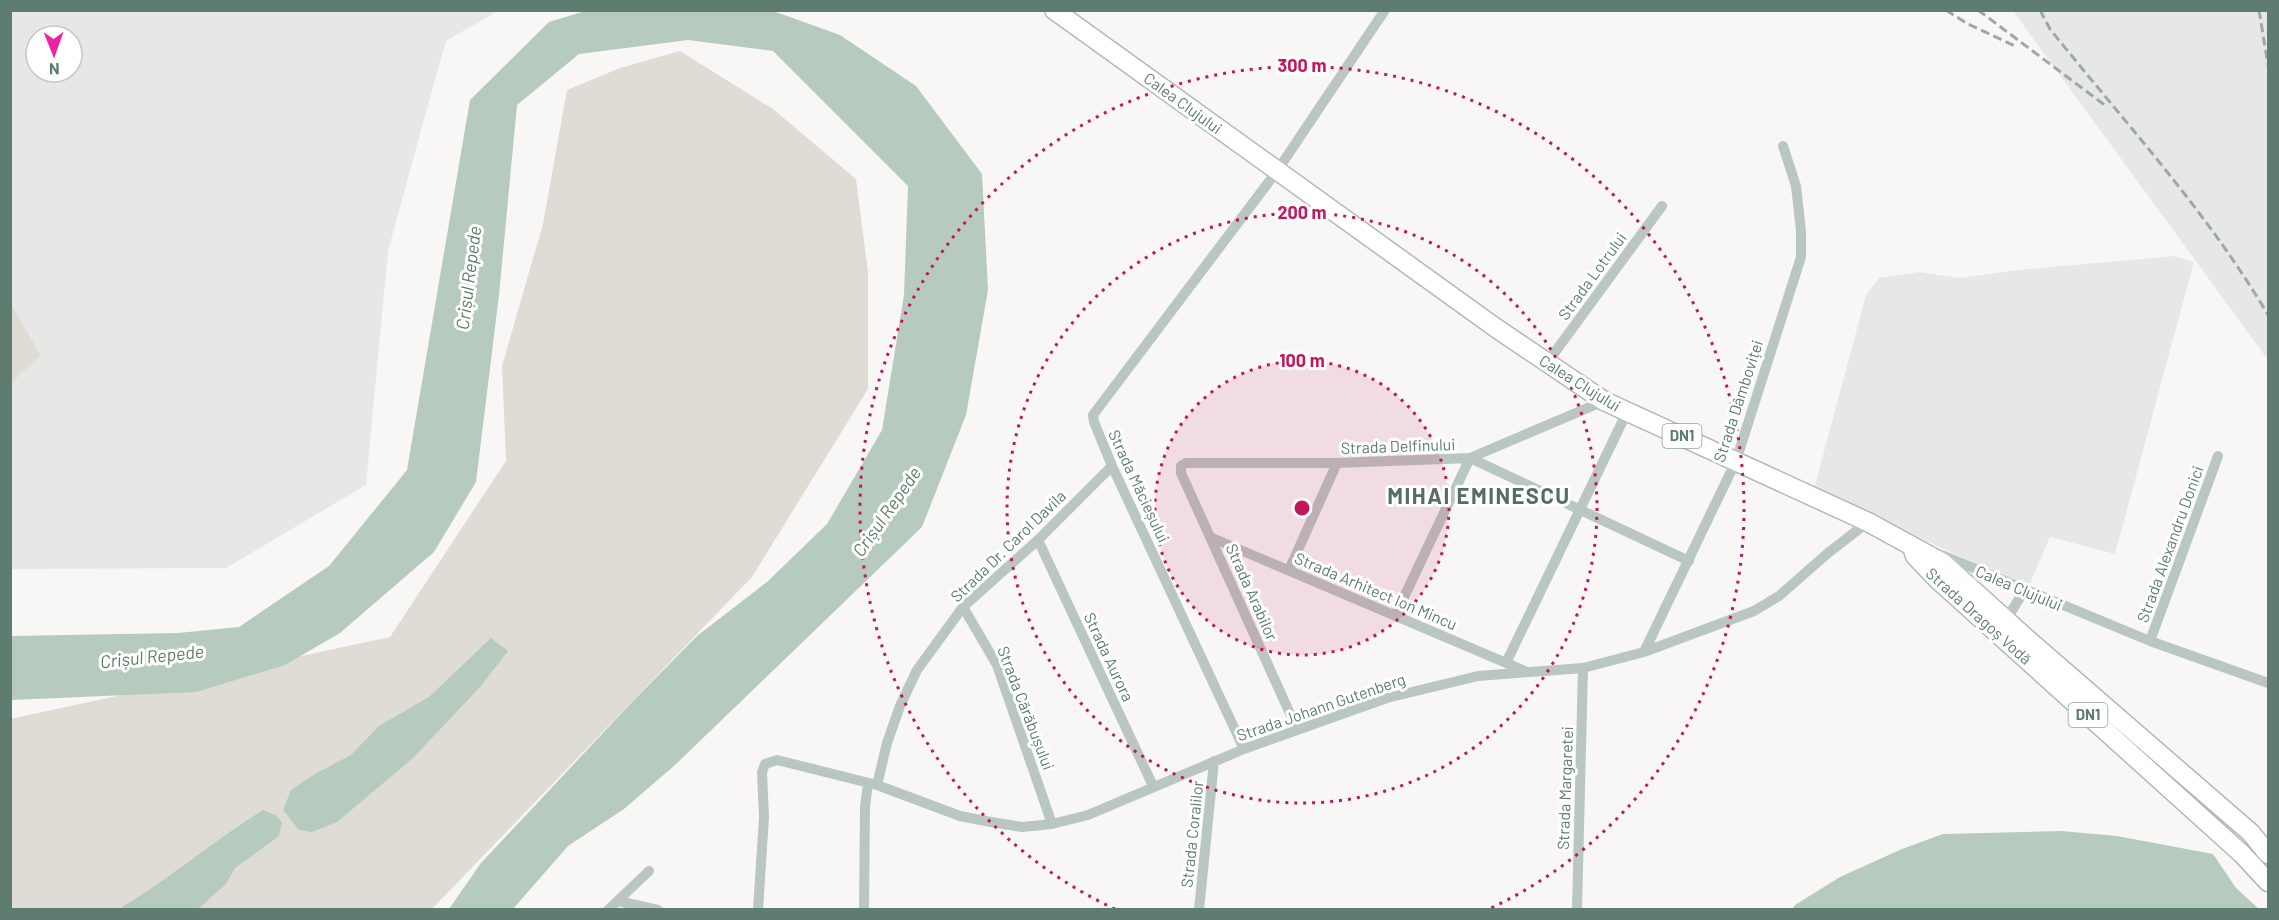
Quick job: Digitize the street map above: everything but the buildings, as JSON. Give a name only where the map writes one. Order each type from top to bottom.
[{"type":"main road","name":"Calea Clujului","points":[[1053,10],[1547,363],[1604,401],[1868,522],[1911,545]]},
{"type":"main road","name":"Strada Dragoș Vodă","points":[[1911,545],[1916,556],[1937,579],[2018,641],[2251,833],[2268,854]]},
{"type":"main road","name":"Strada Dragoș Vodă","points":[[1911,545],[1943,563],[2006,620],[2018,641],[2242,854],[2268,882]]},
{"type":"main road","points":[[1937,579],[1951,583],[1992,623],[1999,625],[2006,620]]},
{"type":"street","points":[[1277,171],[1386,10]]},
{"type":"street","name":"Strada Dâmboviței","points":[[1644,652],[1736,461],[1801,257],[1801,231],[1796,186],[1783,146]]},
{"type":"street","name":"Strada Măcieșului","points":[[1244,749],[1112,466],[1094,422],[1094,415],[1277,171]]},
{"type":"street","name":"Strada Lotrului","points":[[1547,363],[1662,206]]},
{"type":"street","name":"Strada Delfinului","points":[[1181,466],[1186,463],[1337,463],[1470,458],[1604,401]]},
{"type":"street","points":[[1506,663],[1627,412]]},
{"type":"street","name":"Strada Alexandru Donici","points":[[2150,641],[2218,456]]},
{"type":"street","points":[[1395,616],[1470,458],[1689,561]]},
{"type":"street","points":[[1289,570],[1337,463]]},
{"type":"street","name":"Strada Dr. Carol Davila","points":[[864,909],[865,807],[900,706],[917,670],[963,607],[1038,540],[1112,466]]},
{"type":"street","name":"Strada Arabilor","points":[[1181,466],[1180,473],[1297,729]]},
{"type":"street","name":"Strada Johann Gutenberg","points":[[758,909],[764,817],[762,772],[765,764],[777,760],[872,784],[960,816],[1022,827],[1052,824],[1088,815],[1244,749],[1387,698],[1437,684],[1478,676],[1583,668],[1644,652],[1755,611],[1779,596],[1868,522]]},
{"type":"street","name":"Strada Arhitect Ion Mincu","points":[[1210,537],[1529,673]]},
{"type":"street","name":"Strada Aurora","points":[[1038,540],[1153,786]]},
{"type":"street","name":"Calea Clujului","points":[[1911,545],[1934,552],[2150,641],[2268,683]]},
{"type":"street","points":[[2006,620],[2024,591]]},
{"type":"street","name":"Strada Cărăbușului","points":[[963,607],[978,629],[997,665],[1052,824]]},
{"type":"street","name":"Strada Margaretei","points":[[1577,909],[1583,668]]},
{"type":"street","name":"Strada Coralilor","points":[[1199,909],[1214,761]]},
{"type":"street","points":[[608,909],[649,872]]},
{"type":"street","points":[[618,901],[658,909]]},
{"type":"shaded area","points":[[11,11],[498,11],[446,41],[423,123],[388,251],[366,485],[226,568],[11,569],[10,383],[41,355],[11,304]]},
{"type":"shaded area","points":[[2013,11],[2268,11],[2268,360]]},
{"type":"shaded area","points":[[680,51],[773,109],[856,179],[868,272],[868,389],[752,577],[432,909],[11,909],[10,719],[390,637],[506,461],[502,366],[543,224],[567,90],[620,68]]},
{"type":"shaded area","points":[[2174,256],[2194,262],[2115,554],[2050,537],[2028,588],[1814,489],[1866,295],[1879,278],[1919,272],[1960,278],[2017,270]]},
{"type":"shaded area","points":[[11,304],[41,355],[11,383]]},
{"type":"water","name":"Crișul Repede","points":[[585,11],[773,11],[840,35],[916,86],[982,174],[988,290],[966,415],[922,527],[675,765],[624,809],[568,846],[513,909],[449,909],[481,863],[632,702],[697,636],[767,582],[827,524],[882,430],[904,295],[908,186],[773,51],[688,40],[579,54],[517,105],[499,295],[476,482],[434,552],[340,633],[285,665],[196,692],[11,700],[11,636],[178,633],[239,627],[329,566],[407,470],[470,100],[549,22]]},
{"type":"water","points":[[491,638],[508,651],[481,686],[412,759],[337,822],[312,832],[299,830],[283,810],[291,790],[351,755],[379,726],[429,697]]},
{"type":"water","points":[[263,810],[277,816],[282,823],[279,836],[235,868],[226,884],[198,909],[119,909],[226,834]]},
{"type":"water","points":[[2061,831],[2117,836],[2213,854],[2236,888],[2259,909],[1792,909],[1840,877],[1902,849],[1943,834]]},
{"type":"railway","points":[[1946,10],[1966,23],[2015,46]]},
{"type":"railway","points":[[1978,10],[2106,106]]},
{"type":"railway","points":[[2040,10],[2050,29],[2164,168],[2219,240],[2268,315]]},
{"type":"railway","points":[[2259,10],[2268,65]]},
{"type":"district","name":"MIHAI EMINESCU","points":[[1479,496]]}]
